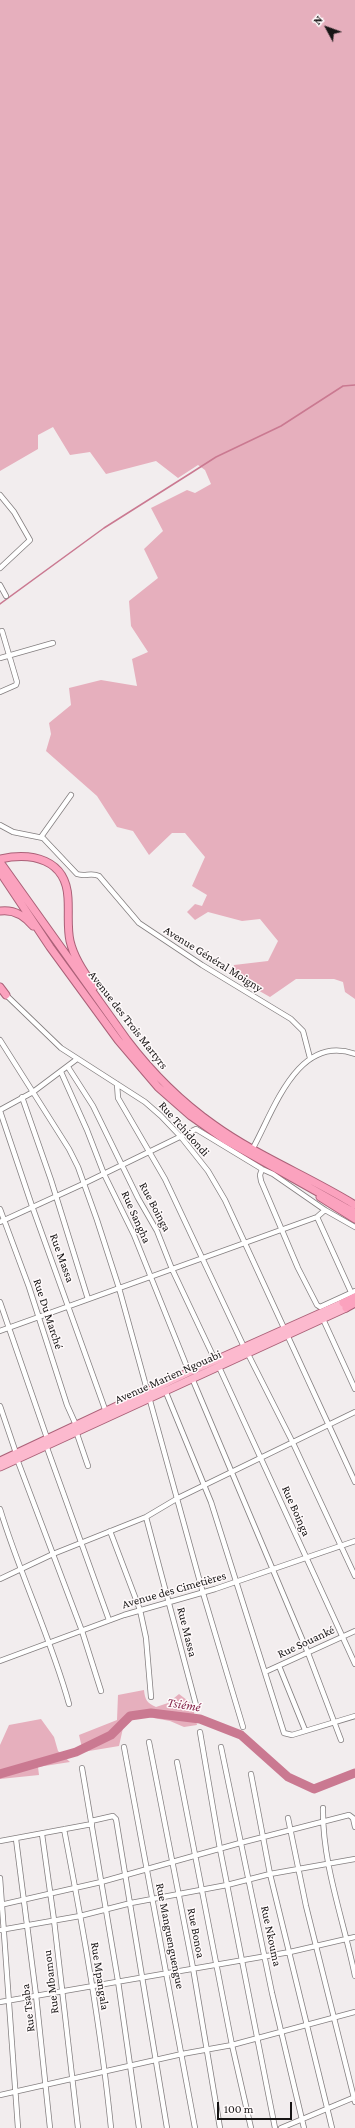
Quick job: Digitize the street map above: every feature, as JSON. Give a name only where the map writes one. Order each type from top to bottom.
[{"type":"highway","points":[[1,859],[25,855],[38,858],[51,864],[61,876],[67,889],[68,933],[72,950],[108,1012]]},
{"type":"highway","name":"Avenue des Trois Martyrs","points":[[1,859],[81,977],[141,1058],[173,1093],[215,1126],[355,1205]]},
{"type":"highway","name":"Avenue des Trois Martyrs","points":[[0,872],[50,947],[123,1046],[141,1068],[167,1095],[191,1116],[225,1140],[355,1213]]},
{"type":"highway","points":[[0,911],[7,910],[21,915],[50,947]]},
{"type":"highway","points":[[0,988],[6,995]]},
{"type":"highway","points":[[312,1188],[323,1200],[355,1219]]},
{"type":"highway","points":[[345,1306],[354,1295]]},
{"type":"highway","points":[[345,1306],[355,1303]]},
{"type":"highway","points":[[345,1306],[355,1308]]},
{"type":"main road","points":[[217,1363],[244,1346],[285,1333],[345,1306]]},
{"type":"main road","name":"Avenue Marien Ngouabi","points":[[0,1467],[16,1456],[76,1428],[148,1395],[165,1390],[190,1375],[217,1363],[248,1354],[285,1333],[323,1319],[345,1306]]},
{"type":"main road","points":[[76,1428],[106,1412],[148,1395],[190,1375]]},
{"type":"main road","points":[[0,1460],[16,1456]]},
{"type":"street","points":[[0,495],[14,512],[30,540],[0,568]]},
{"type":"street","points":[[0,585],[6,596]]},
{"type":"street","points":[[0,692],[17,684],[2,631]]},
{"type":"street","points":[[0,658],[9,654],[53,643]]},
{"type":"street","points":[[0,826],[13,832],[41,837],[72,794]]},
{"type":"street","name":"Avenue Général Moigny","points":[[41,837],[77,874],[82,875],[93,873],[99,876],[139,923],[298,1025],[303,1031],[310,1058]]},
{"type":"street","name":"Rue Tchidondi","points":[[6,995],[52,1040],[78,1059],[145,1102],[181,1137],[208,1171],[225,1200],[355,1482]]},
{"type":"street","points":[[0,1040],[69,1149],[78,1167],[97,1220],[119,1288],[203,1593],[243,1727]]},
{"type":"street","points":[[253,1148],[286,1086],[299,1068],[310,1058],[324,1052],[335,1050],[355,1054]]},
{"type":"street","points":[[0,1110],[33,1092],[78,1059]]},
{"type":"street","name":"Rue Boinga","points":[[68,1067],[93,1106],[123,1164],[138,1198],[157,1231],[172,1268],[355,1664]]},
{"type":"street","name":"Rue Sangha","points":[[61,1072],[87,1130],[104,1174],[150,1276],[230,1473],[256,1528],[308,1653],[341,1740]]},
{"type":"street","points":[[117,1084],[118,1098],[168,1185],[244,1346]]},
{"type":"street","points":[[22,1098],[33,1124],[88,1299]]},
{"type":"street","name":"Rue Massa","points":[[0,1110],[32,1206],[106,1412]]},
{"type":"street","points":[[2,1221],[104,1174],[193,1130],[199,1130],[262,1169],[273,1174],[325,1210],[355,1227]]},
{"type":"street","points":[[262,1169],[260,1174],[261,1181],[298,1268],[318,1306],[354,1295],[317,1217]]},
{"type":"street","name":"Rue Du Marché","points":[[0,1209],[2,1221],[39,1318],[64,1398],[76,1428],[88,1466]]},
{"type":"street","points":[[0,1331],[317,1217],[325,1210]]},
{"type":"street","points":[[0,1302],[46,1442],[83,1542],[109,1620]]},
{"type":"street","points":[[323,1319],[355,1389]]},
{"type":"street","points":[[248,1354],[293,1443],[355,1576]]},
{"type":"street","points":[[165,1390],[211,1502],[284,1733],[292,1735],[355,1716]]},
{"type":"street","points":[[0,1406],[16,1456],[82,1631],[100,1691]]},
{"type":"street","points":[[0,1579],[53,1554],[146,1517],[178,1498],[204,1487],[355,1412]]},
{"type":"street","points":[[0,1509],[20,1569],[58,1666],[68,1704]]},
{"type":"street","name":"Rue Massa","points":[[146,1517],[169,1602],[176,1637],[196,1705]]},
{"type":"street","points":[[110,1531],[140,1610],[146,1638],[151,1697]]},
{"type":"street","name":"Avenue des Cimetières","points":[[0,1661],[48,1641],[82,1631],[109,1620],[203,1593],[355,1541]]},
{"type":"street","name":"Rue Souanké","points":[[265,1672],[355,1631]]},
{"type":"street","points":[[279,1666],[305,1730]]},
{"type":"street","points":[[200,1732],[220,1849],[275,2128]]},
{"type":"street","name":"Rue Bonoa","points":[[149,1742],[193,1968],[220,2128]]},
{"type":"street","name":"Rue Manguenguengue","points":[[124,1747],[195,2128]]},
{"type":"street","name":"Rue Nkouma","points":[[221,1747],[281,2032],[304,2128]]},
{"type":"street","points":[[177,1762],[232,2045],[251,2128]]},
{"type":"street","points":[[82,1768],[100,1882],[118,1981],[139,2128]]},
{"type":"street","points":[[251,1774],[270,1874],[332,2128]]},
{"type":"street","points":[[324,1808],[323,1823],[329,1865],[355,1976]]},
{"type":"street","points":[[1,1905],[24,1901],[51,1893],[100,1882],[240,1843],[349,1816],[353,1818],[355,1827]]},
{"type":"street","points":[[0,1841],[42,1834],[115,1817],[131,1903],[141,1977],[166,2128]]},
{"type":"street","points":[[281,2128],[327,2108],[355,2098],[317,1946],[288,1818]]},
{"type":"street","name":"Rue Mpangala","points":[[64,1829],[76,1887],[92,1986],[105,2072],[111,2128]]},
{"type":"street","name":"Rue Mbamou","points":[[42,1834],[51,1893],[78,2128]]},
{"type":"street","name":"Rue Tsaba","points":[[16,1839],[36,1995],[50,2128]]},
{"type":"street","points":[[2,1930],[80,1916],[131,1903],[227,1885],[249,1878],[299,1868],[329,1865],[355,1859]]},
{"type":"street","points":[[0,1878],[2,1930],[17,2091],[18,2128]]},
{"type":"street","points":[[0,2002],[166,1972],[290,1952],[355,1937]]},
{"type":"street","points":[[0,2095],[182,2054],[232,2045],[355,2012]]},
{"type":"shaded area","points":[[0,0],[355,0],[355,999],[345,992],[343,982],[334,979],[296,979],[270,997],[231,975],[234,965],[268,961],[278,941],[260,919],[242,921],[208,912],[195,920],[187,912],[195,904],[202,906],[207,895],[192,886],[205,857],[185,833],[172,833],[149,855],[133,831],[117,827],[97,796],[46,751],[51,734],[49,723],[71,705],[69,688],[101,680],[137,686],[132,659],[148,652],[131,626],[129,601],[158,578],[144,549],[163,531],[151,508],[187,490],[195,493],[211,484],[205,470],[198,465],[178,478],[156,461],[106,474],[90,452],[70,455],[53,427],[38,435],[38,449],[0,471]]},
{"type":"shaded area","points":[[144,1690],[147,1701],[156,1707],[168,1703],[179,1694],[192,1704],[197,1725],[184,1727],[170,1721],[148,1717],[134,1719],[123,1728],[119,1746],[83,1752],[79,1735],[117,1720],[118,1695]]},
{"type":"shaded area","points":[[41,1719],[54,1737],[58,1751],[70,1762],[38,1767],[39,1775],[0,1779],[0,1745],[9,1725]]},
{"type":"waterway","points":[[0,604],[104,528],[216,457],[281,426],[343,386],[355,385]]},
{"type":"waterway","name":"Tsiémé","points":[[0,1774],[76,1752],[111,1735],[130,1716],[151,1713],[200,1719],[241,1735],[288,1777],[314,1789],[355,1773]]}]
